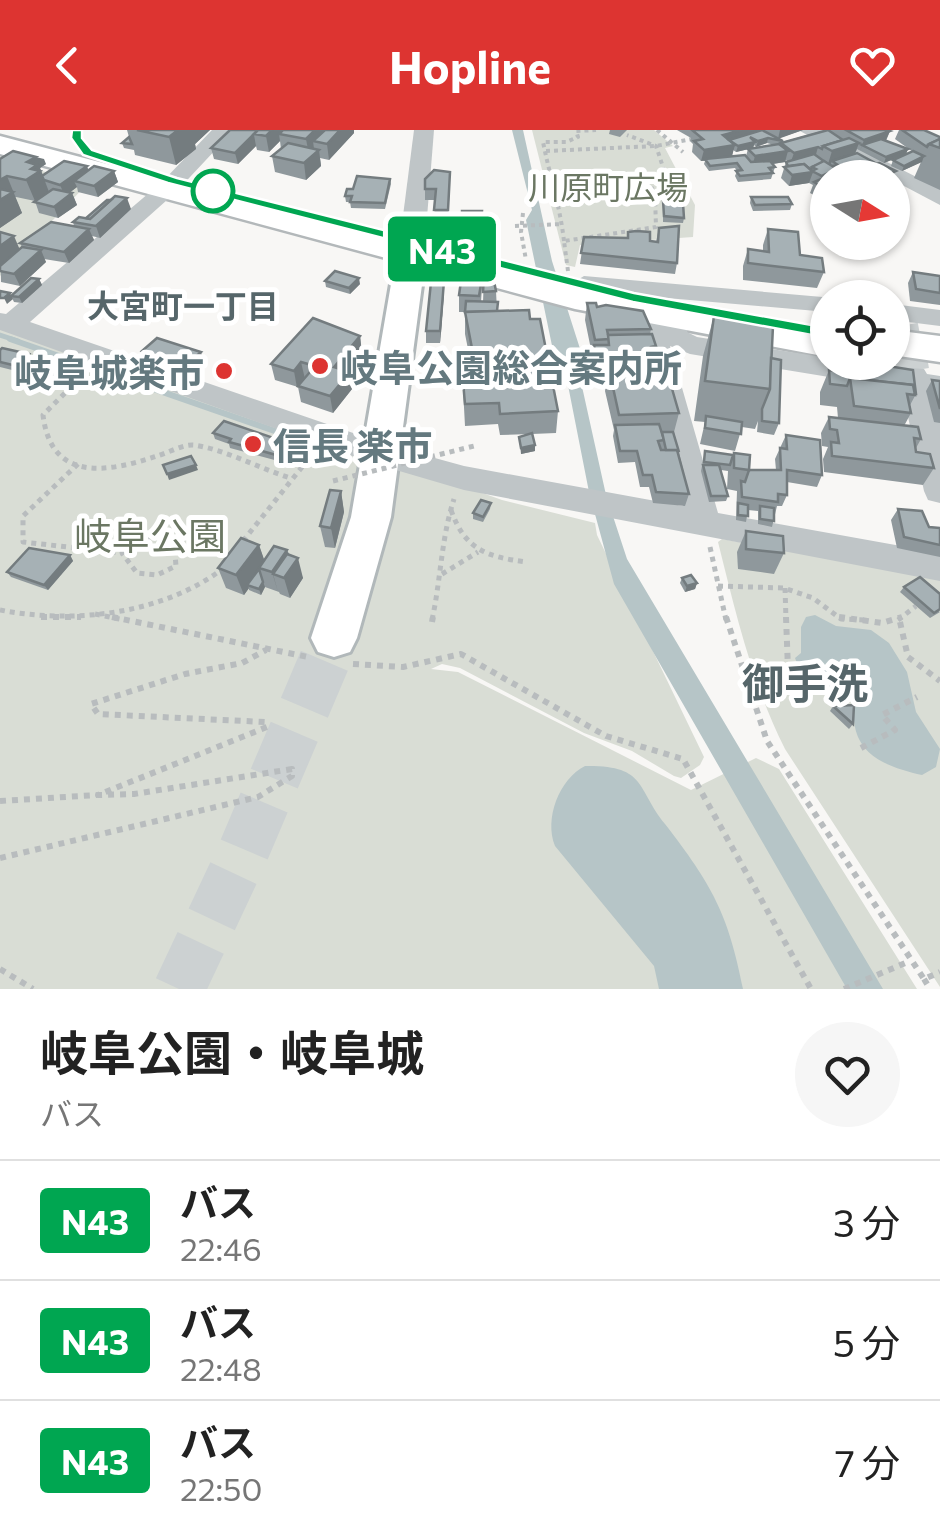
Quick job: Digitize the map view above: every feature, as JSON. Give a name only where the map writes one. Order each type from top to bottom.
[{"type":"highway","points":[[0,144],[59,130]]},
{"type":"highway","points":[[78,130],[76,138],[87,152],[270,219],[504,265],[575,284],[667,317],[810,342]]},
{"type":"highway","points":[[0,144],[170,184]]},
{"type":"highway","points":[[575,284],[733,305],[810,328]]},
{"type":"main road","points":[[333,653],[384,455],[411,249]]},
{"type":"street","points":[[6,322],[170,184],[224,130]]},
{"type":"street","points":[[411,249],[424,130]]},
{"type":"street","points":[[808,130],[866,160]]},
{"type":"street","points":[[910,173],[926,165]]},
{"type":"street","points":[[910,183],[940,198]]},
{"type":"street","points":[[733,305],[810,304]]},
{"type":"street","points":[[667,317],[673,336],[690,345],[914,350]]},
{"type":"street","points":[[667,317],[654,335],[699,524]]},
{"type":"street","points":[[940,318],[914,350],[940,491]]},
{"type":"street","points":[[6,322],[384,455],[457,492],[558,498],[940,567]]},
{"type":"path","points":[[575,284],[559,224],[559,195],[553,189],[543,142],[566,142],[578,137],[576,131],[596,130]]},
{"type":"path","points":[[657,130],[683,152]]},
{"type":"path","points":[[627,136],[656,146]]},
{"type":"path","points":[[546,151],[656,146],[706,136]]},
{"type":"path","points":[[564,241],[656,227],[656,196],[647,176],[666,176],[656,146]]},
{"type":"path","points":[[504,265],[523,213]]},
{"type":"path","points":[[520,226],[559,224]]},
{"type":"path","points":[[102,356],[43,415],[45,444],[55,457],[98,468],[138,465],[190,444],[290,478]]},
{"type":"path","points":[[332,482],[474,446]]},
{"type":"path","points":[[242,542],[317,449]]},
{"type":"path","points":[[78,464],[23,516],[23,542],[122,553],[136,541],[164,535],[174,542],[176,566],[162,575],[136,573],[122,553]]},
{"type":"path","points":[[457,492],[460,538],[478,552],[527,562]]},
{"type":"path","points":[[432,622],[442,574],[442,533],[457,492]]},
{"type":"path","points":[[699,524],[731,640],[767,741],[930,989]]},
{"type":"path","points":[[442,574],[478,552]]},
{"type":"path","points":[[0,610],[50,619],[95,614],[195,587],[218,573],[230,558]]},
{"type":"path","points":[[718,586],[785,588],[820,598],[842,619],[864,618],[889,625],[900,622],[916,606]]},
{"type":"path","points":[[785,588],[788,669]]},
{"type":"path","points":[[95,614],[266,650],[333,653],[388,668],[422,662],[442,652],[460,654],[559,706],[606,736],[683,759],[811,989]]},
{"type":"path","points":[[900,622],[908,657],[940,681]]},
{"type":"path","points":[[98,794],[267,726],[266,722],[98,714],[91,704],[185,674],[242,663],[266,650]]},
{"type":"path","points":[[862,748],[894,730],[882,716],[917,697]]},
{"type":"path","points":[[0,801],[134,794],[292,769],[292,776],[258,797],[0,858]]},
{"type":"path","points":[[844,989],[910,961]]},
{"type":"path","points":[[0,969],[33,989]]},
{"type":"path","points":[[924,979],[940,972]]},
{"type":"green space","name":"川原町広場","points":[[532,130],[654,130],[673,146],[665,148],[695,205],[693,237],[580,245],[575,267],[566,265]]},
{"type":"green space","points":[[0,160],[88,183],[0,276]]},
{"type":"green space","name":"岐阜公園","points":[[0,321],[502,500],[595,523],[597,535],[704,757],[700,765],[681,778],[674,776],[632,751],[584,733],[460,668],[442,664],[431,669],[458,672],[691,790],[756,758],[779,769],[917,989],[0,989]]},
{"type":"green space","points":[[722,539],[940,579],[940,987],[785,749],[746,648],[718,542]]},
{"type":"shaded area","points":[[512,130],[523,130],[552,261],[590,380],[581,382],[606,495],[627,559],[883,989],[847,989],[614,584],[589,492],[565,370],[556,365],[526,220],[532,210]]},
{"type":"shaded area","points":[[815,615],[836,626],[871,630],[889,643],[907,672],[916,712],[940,749],[936,767],[922,775],[891,766],[872,755],[858,738],[849,696],[822,689],[804,675],[795,658],[801,653],[801,627],[806,617]]},
{"type":"shaded area","points":[[585,766],[620,770],[637,781],[716,901],[743,989],[659,989],[654,966],[555,846],[551,824],[556,801],[568,780]]},
{"type":"building","points":[[137,130],[178,130],[169,137]]},
{"type":"building","points":[[230,130],[258,130],[235,153],[211,148]]},
{"type":"building","points":[[258,130],[272,130],[266,136],[254,134]]},
{"type":"building","points":[[283,130],[315,130],[306,139],[279,134]]},
{"type":"building","points":[[325,130],[340,130],[327,144],[313,141]]},
{"type":"building","points":[[692,130],[742,130],[723,135],[735,145],[704,150],[694,141],[703,139]]},
{"type":"building","points":[[762,130],[783,141],[758,141],[750,137],[755,142],[738,146],[729,140]]},
{"type":"building","points":[[828,130],[843,140],[822,149],[794,153],[781,143]]},
{"type":"building","points":[[846,130],[887,130],[890,131],[864,140]]},
{"type":"building","points":[[902,130],[924,130],[940,139],[927,147]]},
{"type":"building","points":[[849,138],[859,143],[832,151],[823,146]]},
{"type":"building","points":[[881,139],[908,149],[886,157],[862,145]]},
{"type":"building","points":[[288,143],[319,150],[304,163],[272,156]]},
{"type":"building","points":[[779,144],[788,151],[755,156],[748,149]]},
{"type":"building","points":[[13,151],[36,157],[27,162],[37,165],[31,169],[40,171],[26,180],[7,176],[0,180],[0,159]]},
{"type":"building","points":[[913,151],[924,156],[910,163],[893,160]]},
{"type":"building","points":[[857,153],[870,160],[835,160]]},
{"type":"building","points":[[814,154],[822,160],[810,160],[810,169],[804,164],[788,166],[786,162]]},
{"type":"building","points":[[745,155],[751,162],[770,161],[775,167],[769,168],[773,173],[740,176],[736,171],[742,170],[737,163],[710,166],[705,159]]},
{"type":"building","points":[[64,161],[87,166],[60,185],[44,180],[42,176]]},
{"type":"building","points":[[804,164],[810,172],[792,175],[784,167]]},
{"type":"building","points":[[94,166],[114,171],[94,186],[74,181]]},
{"type":"building","points":[[434,170],[450,172],[448,210],[434,210],[436,189],[425,189],[425,179]]},
{"type":"building","points":[[657,175],[668,175],[672,185],[661,186]]},
{"type":"building","points":[[357,176],[390,179],[385,203],[350,202],[352,196],[345,196],[347,189],[353,189]]},
{"type":"building","points":[[0,189],[13,192],[0,200]]},
{"type":"building","points":[[53,189],[72,193],[54,207],[34,202]]},
{"type":"building","points":[[115,196],[127,198],[96,226],[73,222],[79,217],[90,219]]},
{"type":"building","points":[[751,197],[788,197],[792,204],[755,205]]},
{"type":"building","points":[[111,200],[90,219],[86,218]]},
{"type":"building","points":[[663,200],[683,203],[684,218],[664,216]]},
{"type":"building","points":[[462,211],[482,211],[481,225],[462,225]]},
{"type":"building","points":[[51,222],[89,229],[64,252],[20,243]]},
{"type":"building","points":[[679,226],[677,263],[581,253],[584,237],[628,238],[628,232],[636,231],[650,232],[650,241],[658,242],[659,228]]},
{"type":"building","points":[[768,229],[798,232],[800,255],[822,260],[824,272],[748,263],[748,249],[769,252]]},
{"type":"building","points":[[0,232],[14,236],[0,246]]},
{"type":"building","points":[[22,247],[41,250],[14,274],[0,271],[0,266]]},
{"type":"building","points":[[463,267],[483,272],[479,296],[459,295]]},
{"type":"building","points":[[335,271],[359,278],[349,288],[325,281]]},
{"type":"building","points":[[913,272],[940,276],[940,293],[916,289]]},
{"type":"building","points":[[484,276],[493,276],[496,291],[483,292]]},
{"type":"building","points":[[31,278],[39,279],[19,297],[11,296]]},
{"type":"building","points":[[444,281],[440,331],[426,331],[431,282]]},
{"type":"building","points":[[466,301],[498,302],[497,311],[465,312]]},
{"type":"building","points":[[587,303],[643,311],[651,329],[607,330],[609,339],[595,340]]},
{"type":"building","points":[[529,310],[530,319],[540,319],[558,411],[500,414],[499,403],[465,404],[462,370],[476,369],[465,312]]},
{"type":"building","points":[[714,316],[773,326],[770,389],[705,381]]},
{"type":"building","points":[[313,318],[360,336],[334,367],[350,372],[330,396],[298,386],[315,366],[301,362],[294,371],[271,364]]},
{"type":"building","points":[[652,334],[657,368],[626,369],[624,361],[597,362],[594,345],[609,345],[608,335]]},
{"type":"building","points":[[157,338],[201,352],[186,366],[142,351]]},
{"type":"building","points":[[2,348],[29,354],[17,366],[0,362]]},
{"type":"building","points":[[771,358],[781,360],[779,423],[762,421],[770,389]]},
{"type":"building","points":[[38,361],[66,370],[56,379],[28,370]]},
{"type":"building","points":[[666,368],[679,413],[619,415],[609,369]]},
{"type":"building","points":[[910,370],[916,394],[913,385],[868,380],[910,380]]},
{"type":"building","points":[[830,380],[849,380],[847,386],[830,384]]},
{"type":"building","points":[[850,380],[913,385],[915,395],[907,394],[911,413],[854,406]]},
{"type":"building","points":[[932,380],[940,381],[940,409]]},
{"type":"building","points":[[706,416],[742,422],[741,434],[705,428]]},
{"type":"building","points":[[829,417],[918,427],[921,439],[914,438],[916,452],[930,454],[934,468],[832,456],[831,442],[839,443],[837,430],[830,429]]},
{"type":"building","name":"信長 楽市","points":[[224,421],[291,444],[280,456],[229,442],[231,439],[213,433]]},
{"type":"building","points":[[659,424],[664,440],[658,441],[661,450],[677,450],[689,494],[656,492],[652,475],[643,475],[637,451],[620,451],[615,425]]},
{"type":"building","points":[[662,432],[673,432],[679,452],[666,450]]},
{"type":"building","points":[[532,433],[535,445],[521,448],[519,437]]},
{"type":"building","points":[[786,435],[820,440],[822,475],[787,470],[787,495],[778,494],[778,502],[742,497],[741,481],[745,482],[749,470],[781,470],[780,448],[787,449]]},
{"type":"building","points":[[705,451],[733,455],[730,465],[704,462]]},
{"type":"building","points":[[734,453],[750,455],[749,470],[734,468]]},
{"type":"building","points":[[191,456],[196,465],[167,474],[163,465]]},
{"type":"building","points":[[703,465],[719,465],[728,496],[711,496]]},
{"type":"building","points":[[330,490],[341,491],[331,528],[320,526]]},
{"type":"building","points":[[481,500],[491,503],[483,517],[473,513]]},
{"type":"building","points":[[738,503],[748,505],[748,516],[738,515]]},
{"type":"building","points":[[760,506],[774,508],[774,521],[760,519]]},
{"type":"building","points":[[898,509],[922,511],[929,527],[940,528],[940,545],[904,537]]},
{"type":"building","points":[[746,531],[783,536],[784,553],[746,549]]},
{"type":"building","points":[[241,538],[259,545],[236,575],[218,568]]},
{"type":"building","points":[[274,546],[287,550],[272,572],[259,568]]},
{"type":"building","points":[[29,548],[70,555],[44,585],[7,572]]},
{"type":"building","points":[[287,554],[298,558],[284,578],[273,574]]},
{"type":"building","points":[[259,569],[263,582],[259,589],[247,585]]},
{"type":"building","points":[[691,575],[697,583],[687,586],[682,578]]},
{"type":"building","points":[[920,577],[940,594],[940,609],[934,613],[904,587]]},
{"type":"building","points":[[854,705],[853,724],[833,706]]},
{"type":"waterway","points":[[0,335],[18,341]]},
{"type":"waterway","points":[[10,339],[292,437]]},
{"type":"tunnel","points":[[910,351],[914,376]]},
{"type":"tunnel","points":[[179,989],[241,857],[334,638]]},
{"type":"bus line","name":"N43","points":[[77,130],[76,138],[87,152],[172,180],[674,307],[810,330]]},
{"type":"place","name":"岐阜公園総合案内所","points":[[320,366]]},
{"type":"place","name":"岐阜城楽市","points":[[224,371]]},
{"type":"place","name":"信長 楽市","points":[[253,444]]},
{"type":"district","name":"大宮町一丁目","points":[[183,305]]},
{"type":"district","name":"御手洗","points":[[805,682]]}]
